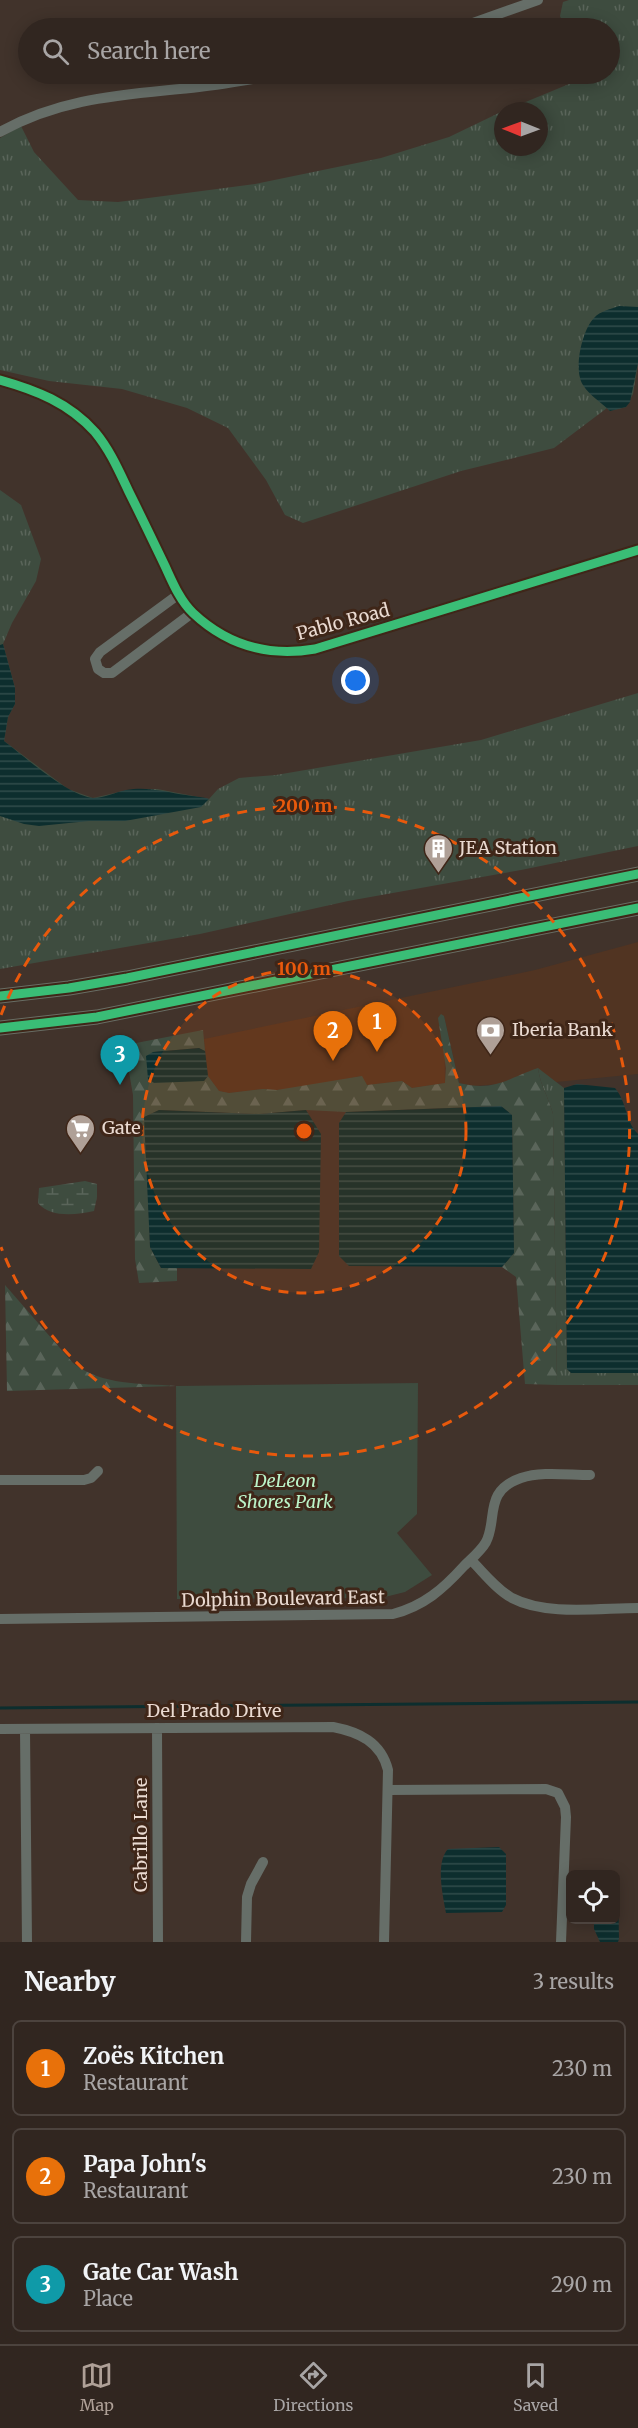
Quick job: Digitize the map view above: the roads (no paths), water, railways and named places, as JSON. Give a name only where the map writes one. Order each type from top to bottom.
[{"type":"main road","points":[[0,996],[127,978],[638,874]]},
{"type":"main road","points":[[0,1028],[97,1017],[638,908]]},
{"type":"street","points":[[487,18],[538,0]]},
{"type":"street","points":[[0,132],[37,114],[87,99],[214,84]]},
{"type":"street","name":"Pablo Road","points":[[0,380],[27,387],[63,405],[79,417],[103,442],[113,458],[179,594],[192,613],[211,628],[237,643],[267,651],[294,653],[331,645],[638,550]]},
{"type":"street","points":[[179,594],[100,652],[95,659],[98,669],[104,674],[112,673],[192,613]]},
{"type":"street","points":[[0,1480],[84,1480],[91,1478],[98,1471]]},
{"type":"street","name":"Dolphin Boulevard East","points":[[0,1619],[393,1614],[423,1604],[471,1560],[485,1544],[495,1500],[511,1483],[530,1475],[590,1475]]},
{"type":"street","points":[[471,1560],[496,1586],[512,1598],[528,1605],[555,1609],[638,1608]]},
{"type":"street","name":"Del Prado Drive","points":[[0,1729],[333,1727],[349,1730],[372,1742],[381,1751],[388,1770],[384,1942]]},
{"type":"street","name":"Cabrillo Lane","points":[[157,1728],[158,1942]]},
{"type":"street","points":[[25,1729],[27,1942]]},
{"type":"street","points":[[388,1790],[521,1788],[546,1789],[558,1793],[566,1807],[561,1942]]},
{"type":"street","points":[[246,1942],[247,1897],[263,1862]]},
{"type":"water","points":[[619,306],[638,307],[638,363],[630,402],[626,407],[610,411],[583,385],[580,378],[579,360],[586,331],[594,318],[606,310]]},
{"type":"water","points":[[3,644],[15,688],[15,704],[8,717],[4,741],[47,775],[72,791],[94,798],[126,790],[141,789],[209,799],[201,807],[125,821],[89,821],[39,826],[0,816],[0,645]]},
{"type":"water","points":[[199,1048],[205,1051],[208,1076],[204,1081],[154,1083],[148,1079],[146,1056],[153,1052]]},
{"type":"water","points":[[577,1084],[615,1088],[638,1134],[638,1373],[571,1373],[567,1369],[564,1088]]},
{"type":"water","points":[[501,1106],[512,1115],[514,1253],[502,1267],[349,1266],[339,1256],[339,1123],[346,1112]]},
{"type":"water","points":[[159,1110],[259,1114],[306,1110],[321,1134],[319,1252],[311,1269],[161,1268],[150,1247],[144,1117]]},
{"type":"water","points":[[499,1847],[506,1854],[506,1905],[502,1912],[446,1913],[441,1871],[444,1855],[448,1849]]},
{"type":"water","points":[[594,1924],[619,1924],[618,1942],[600,1942]]},
{"type":"waterway","points":[[0,1708],[638,1702]]},
{"type":"place","name":"JEA Station","points":[[438,874]]},
{"type":"place","name":"Zoës Kitchen","points":[[377,1052]]},
{"type":"place","name":"Iberia Bank","points":[[491,1056]]},
{"type":"place","name":"Papa John's","points":[[333,1061]]},
{"type":"place","name":"Gate Car Wash","points":[[120,1085]]},
{"type":"place","name":"Gate","points":[[81,1154]]},
{"type":"park label","name":"DeLeon Shores Park","points":[[285,1491]]}]
